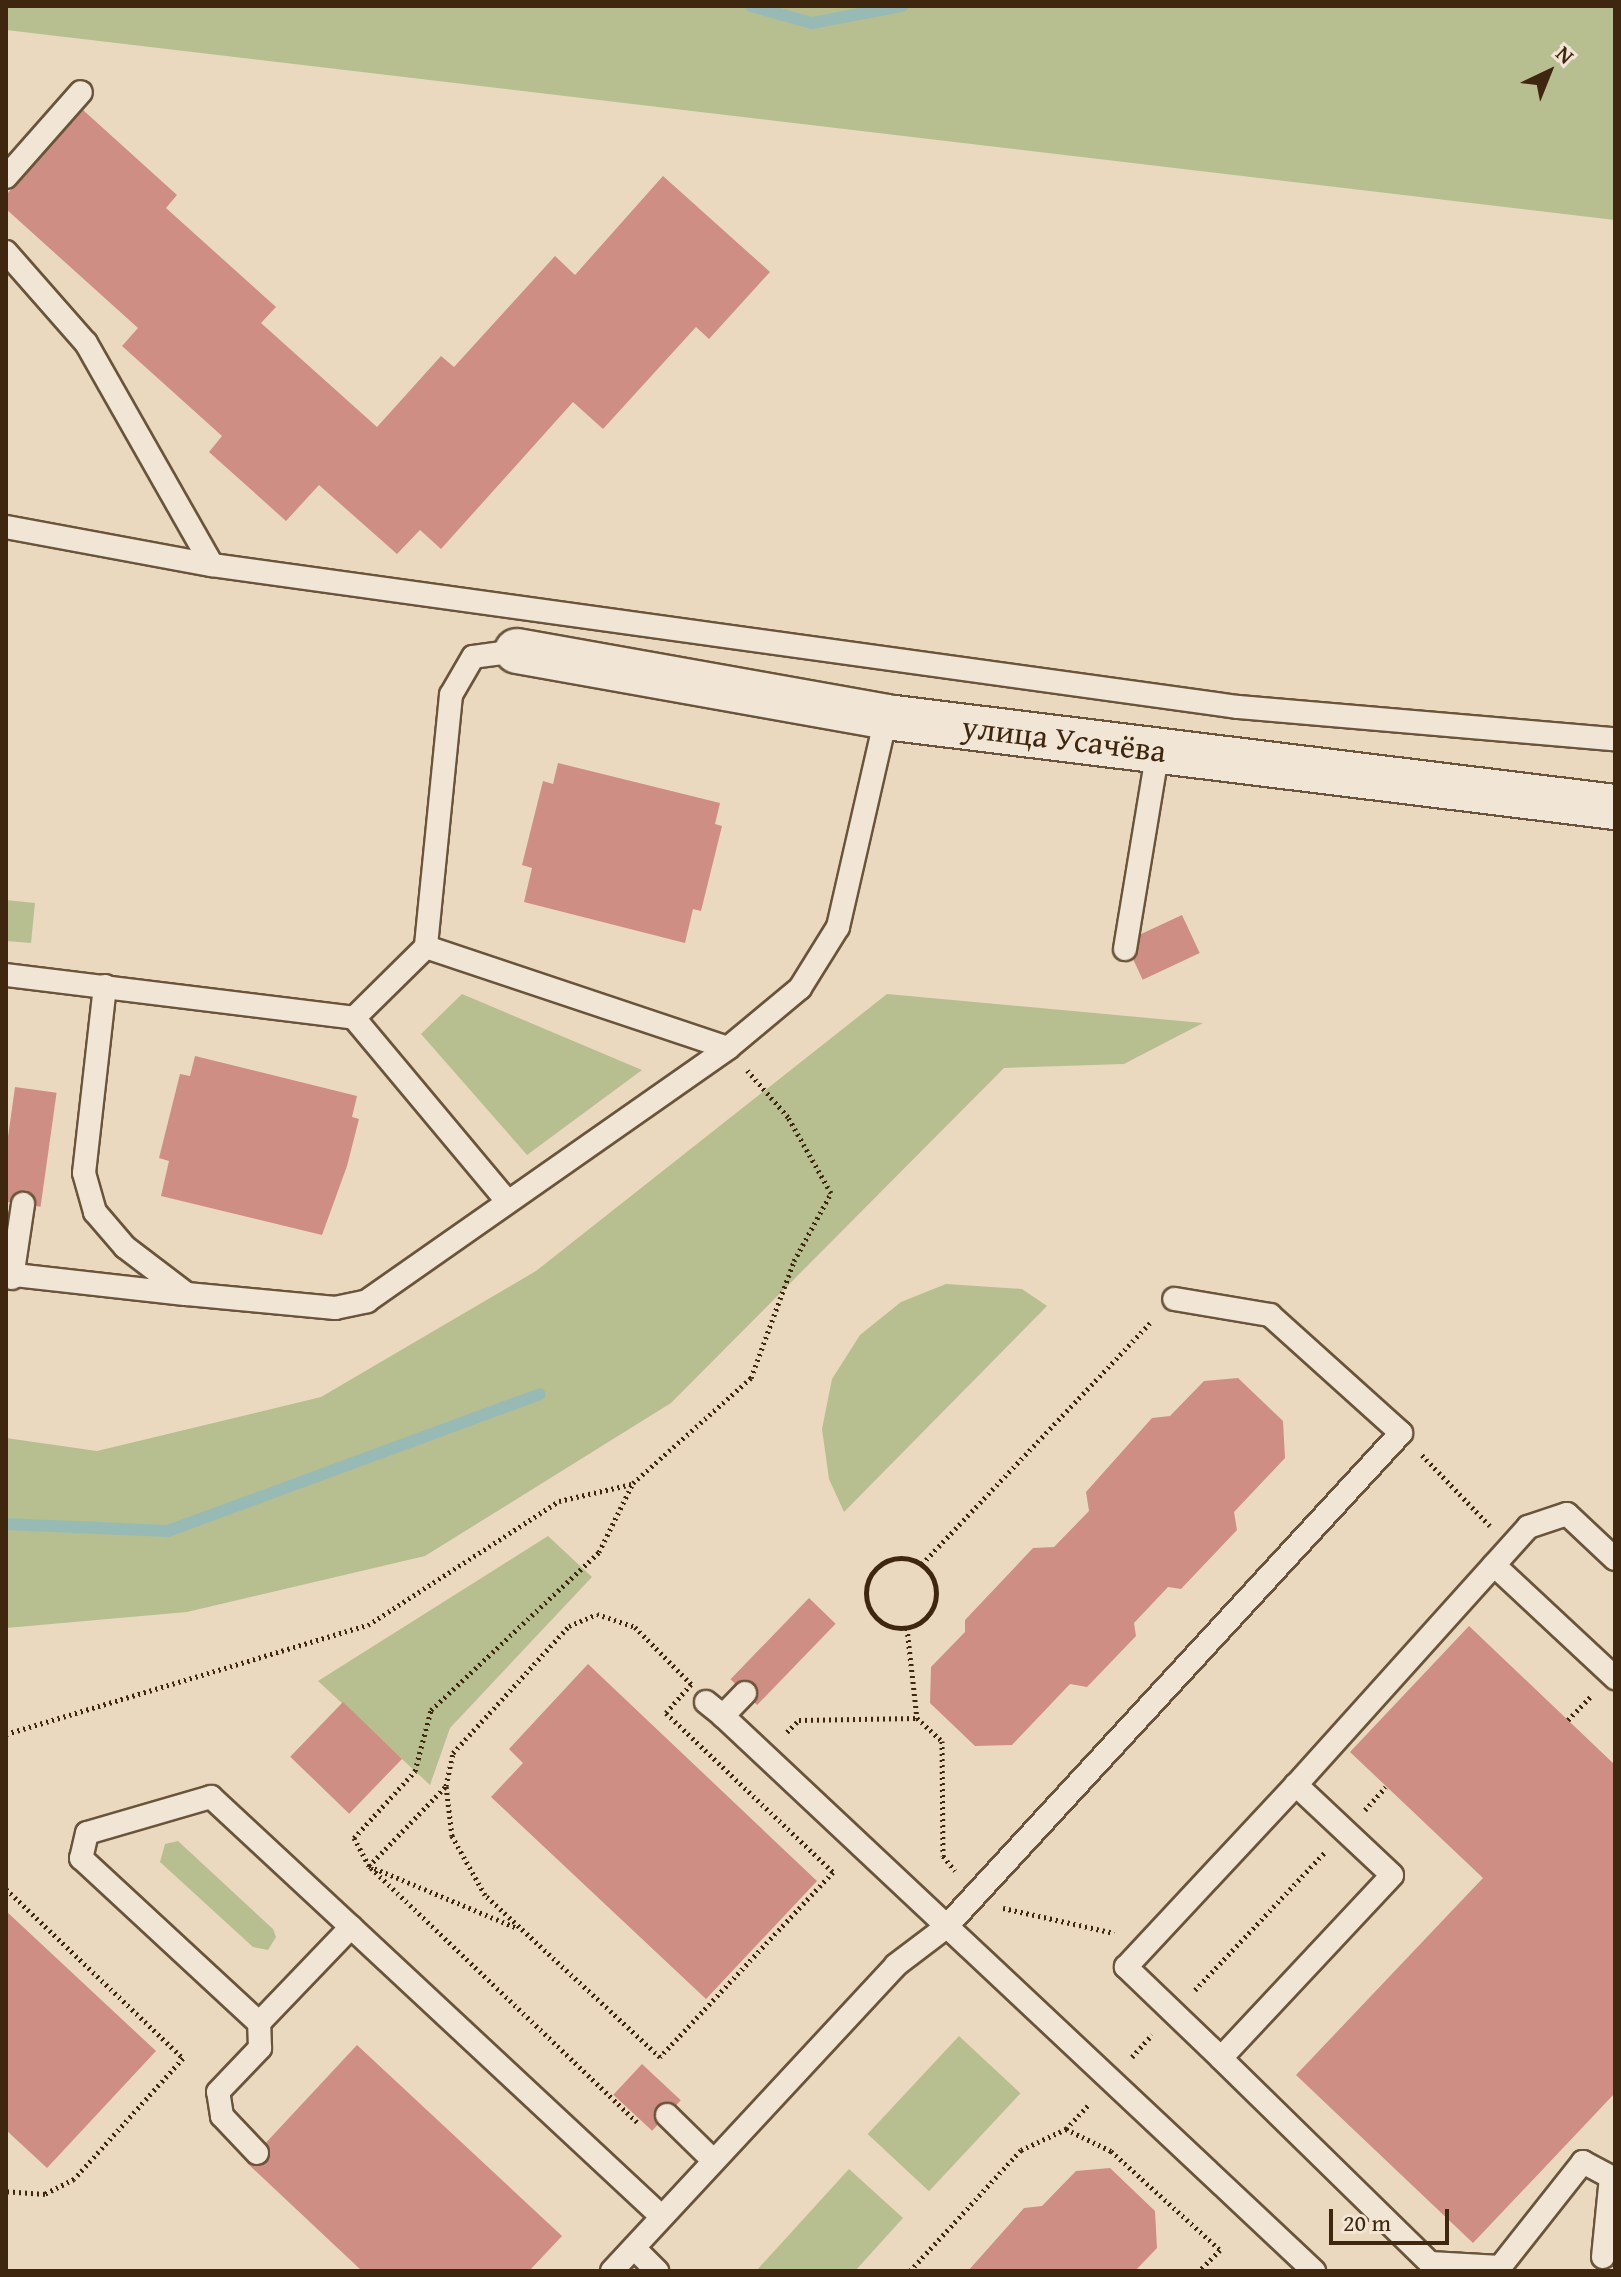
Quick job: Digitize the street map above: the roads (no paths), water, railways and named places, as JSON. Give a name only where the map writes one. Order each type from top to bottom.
[{"type":"street","name":"улица Усачёва","points":[[517,651],[886,717],[1615,807]]},
{"type":"lane","points":[[6,177],[81,92]]},
{"type":"lane","points":[[6,252],[86,343],[212,565]]},
{"type":"lane","points":[[6,527],[212,565],[1238,707],[1615,739]]},
{"type":"lane","points":[[354,1018],[426,947],[451,695],[473,657],[517,651]]},
{"type":"lane","points":[[23,1204],[9,1276],[335,1308],[367,1301],[394,1286],[507,1201],[728,1048],[800,988],[838,927],[886,717]]},
{"type":"lane","points":[[1125,949],[1158,750]]},
{"type":"lane","points":[[426,947],[728,1048]]},
{"type":"lane","points":[[6,975],[354,1018],[507,1201]]},
{"type":"lane","points":[[105,986],[84,1173],[95,1212],[125,1247],[187,1294]]},
{"type":"lane","points":[[612,2271],[660,2215],[896,1965],[945,1928],[1401,1433],[1270,1315],[1174,1299]]},
{"type":"lane","points":[[1607,2262],[1611,2177],[1583,2162],[1500,2267],[1430,2263],[1126,1967],[1296,1785],[1528,1527],[1567,1514],[1615,1559]]},
{"type":"lane","points":[[1494,1565],[1615,1678]]},
{"type":"lane","points":[[745,1693],[714,1709],[1314,2271]]},
{"type":"lane","points":[[1221,2058],[1392,1875],[1296,1785]]},
{"type":"lane","points":[[257,2153],[222,2116],[218,2092],[260,2048],[259,2023],[81,1858],[87,1833],[211,1797],[660,2215]]},
{"type":"lane","points":[[259,2023],[351,1927]]},
{"type":"lane","points":[[669,2118],[712,2159]]},
{"type":"lane","points":[[634,2248],[657,2271]]},
{"type":"waterway","points":[[751,6],[812,23],[902,6]]},
{"type":"waterway","points":[[6,1524],[168,1531],[540,1394]]}]
